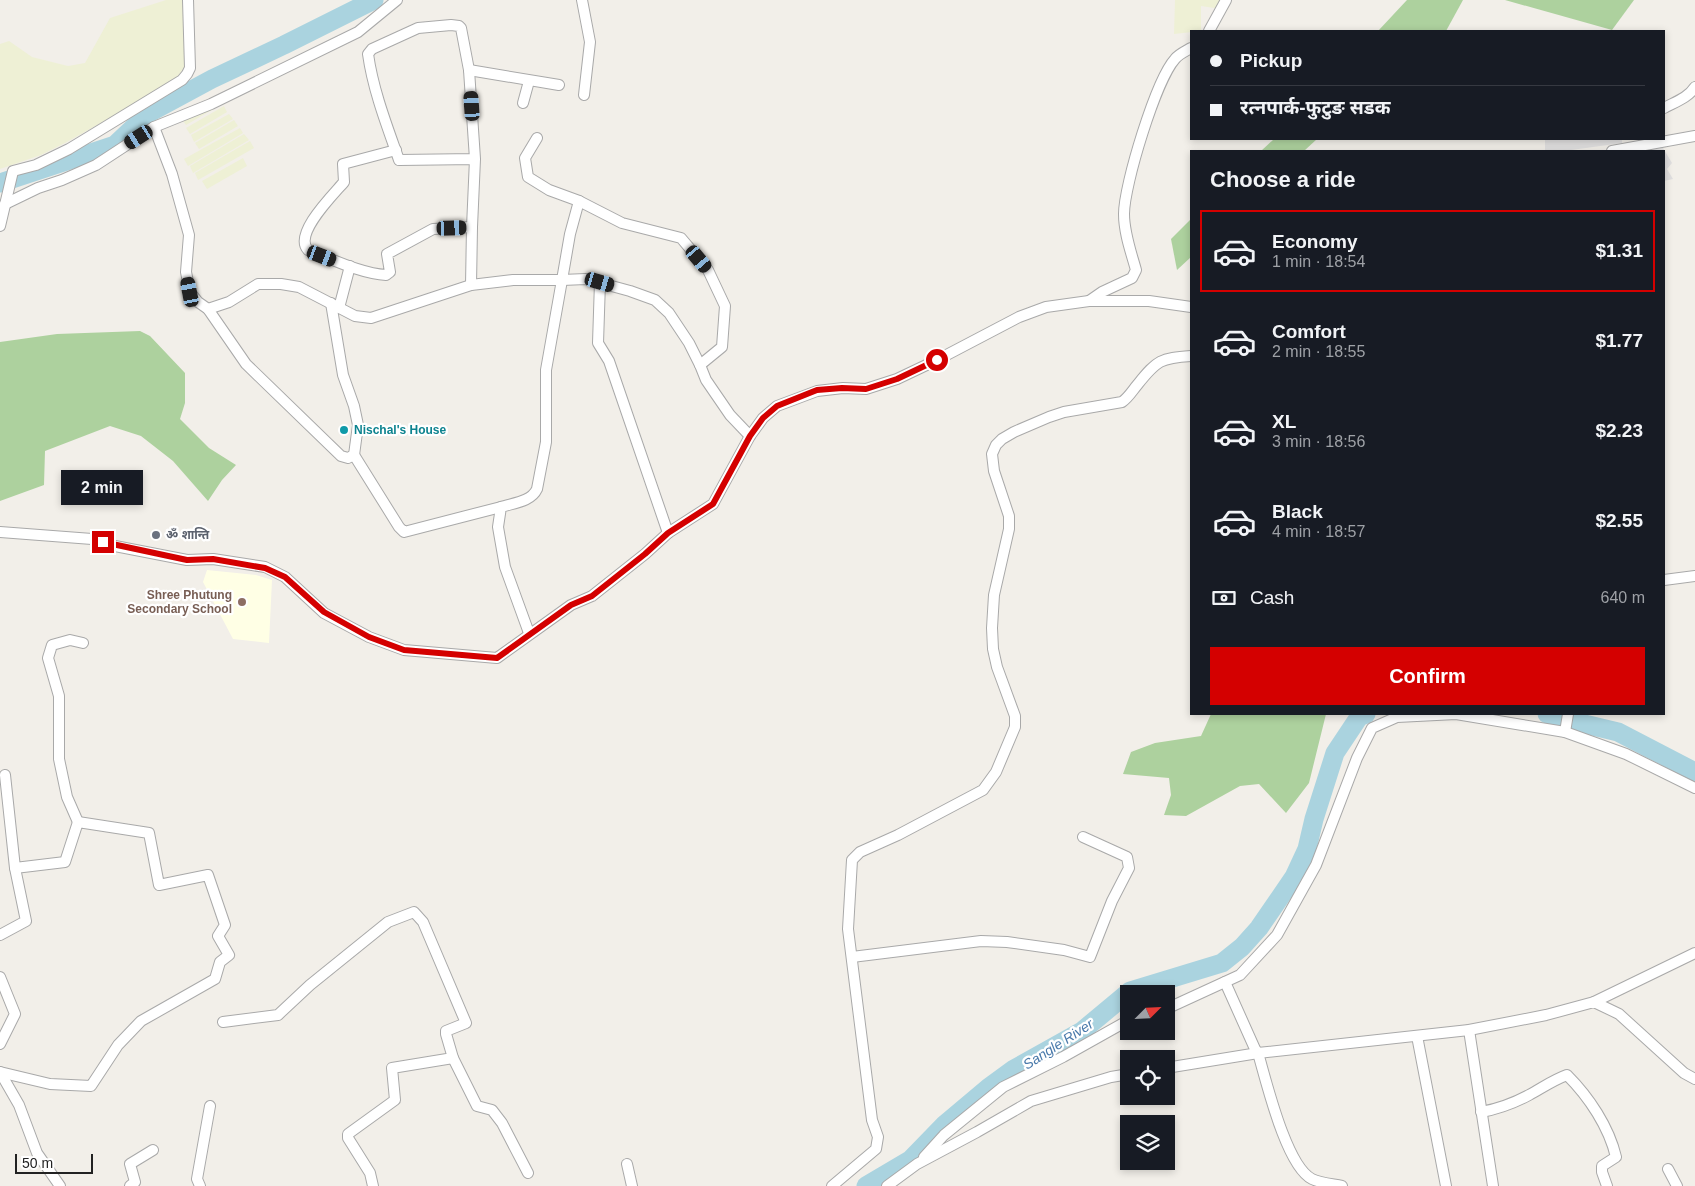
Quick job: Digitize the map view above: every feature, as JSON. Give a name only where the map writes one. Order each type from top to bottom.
[{"type":"street","points":[[0,226],[3,200],[13,171],[36,165],[69,149],[182,80],[187,74],[190,68],[188,0]]},
{"type":"street","points":[[3,200],[62,180],[96,165],[154,127],[211,104],[358,32],[396,0]]},
{"type":"street","points":[[582,0],[590,42],[584,95]]},
{"type":"street","points":[[1210,30],[1226,0]]},
{"type":"street","points":[[472,285],[475,159],[469,70],[462,31],[459,26],[451,25],[418,28],[372,49],[368,54],[370,70],[381,110],[399,160],[475,159]]},
{"type":"street","points":[[1089,301],[1102,292],[1132,278],[1136,270],[1126,230],[1124,212],[1130,177],[1157,92],[1176,58],[1190,49]]},
{"type":"street","points":[[469,70],[559,86]]},
{"type":"street","points":[[522,103],[529,81]]},
{"type":"street","points":[[1665,108],[1683,99],[1695,87]]},
{"type":"street","points":[[154,127],[172,174],[189,235],[186,272],[190,292],[208,310],[246,364],[341,456],[348,458],[354,455]]},
{"type":"street","points":[[1621,148],[1695,136]]},
{"type":"street","points":[[536,138],[525,158],[528,177],[549,190],[579,201],[622,223],[681,238],[708,270],[725,306],[722,347],[700,365]]},
{"type":"street","points":[[396,150],[343,164],[344,182],[308,227],[304,246],[308,250],[350,266],[379,275],[386,275],[390,272],[386,254],[433,229],[472,228]]},
{"type":"street","points":[[350,266],[335,305],[343,375],[354,406],[358,425],[354,455],[399,527],[404,532],[501,507],[534,496],[536,489],[546,442],[546,370],[570,234],[579,201]]},
{"type":"street","points":[[208,310],[229,302],[258,284],[281,284],[299,287],[355,316],[370,318],[472,285],[513,280],[586,279],[600,282],[655,300],[669,313],[689,343],[706,380],[730,416],[750,436]]},
{"type":"street","points":[[600,282],[598,344],[610,361],[668,533]]},
{"type":"street","points":[[0,532],[92,539],[187,560],[213,559],[265,568],[285,577],[324,612],[369,637],[404,650],[497,658],[571,605],[592,596],[668,533],[713,504],[750,436],[763,418],[777,406],[817,390],[866,389],[897,379],[1019,317],[1046,307],[1089,301],[1149,301],[1190,307]]},
{"type":"street","points":[[832,1186],[876,1149],[878,1143],[872,1120],[848,928],[851,863],[854,856],[860,852],[898,835],[983,790],[996,772],[1015,727],[1015,716],[997,667],[993,649],[994,595],[1009,529],[1009,516],[994,471],[992,454],[996,445],[1002,439],[1049,417],[1064,412],[1122,402],[1129,397],[1150,368],[1165,358],[1190,356]]},
{"type":"street","points":[[501,507],[498,527],[505,567],[529,634]]},
{"type":"street","points":[[1665,580],[1695,576]]},
{"type":"street","points":[[15,868],[65,862],[78,822],[67,797],[59,759],[59,696],[48,658],[52,645],[70,640],[83,643]]},
{"type":"street","points":[[1175,1005],[1240,975],[1277,935],[1316,865],[1357,758],[1372,728],[1397,717],[1436,715]]},
{"type":"street","points":[[1462,715],[1565,732],[1626,754],[1695,788]]},
{"type":"street","points":[[1565,732],[1568,715]]},
{"type":"street","points":[[0,935],[26,921],[15,868],[5,775]]},
{"type":"street","points":[[0,1072],[50,1084],[91,1086],[118,1045],[141,1021],[216,979],[220,962],[229,955],[218,936],[225,925],[208,875],[159,884],[148,833],[78,822]]},
{"type":"street","points":[[852,958],[981,941],[1006,942],[1064,950],[1090,957],[1112,901],[1129,868],[1127,857],[1083,838]]},
{"type":"street","points":[[223,1022],[278,1015],[310,985],[388,922],[414,912],[423,922],[466,1023],[446,1031],[453,1058],[477,1106],[492,1110],[528,1173]]},
{"type":"street","points":[[1175,1067],[1258,1053],[1469,1030],[1546,1015],[1594,1002],[1695,953]]},
{"type":"street","points":[[0,977],[15,1014],[0,1044]]},
{"type":"street","points":[[1225,982],[1258,1053],[1275,1111],[1293,1156],[1303,1172],[1312,1178],[1342,1186]]},
{"type":"street","points":[[1594,1002],[1619,1014],[1684,1074],[1695,1079]]},
{"type":"street","points":[[917,1164],[944,1135],[1003,1087],[1063,1057],[1120,1025]]},
{"type":"street","points":[[1469,1030],[1493,1186]]},
{"type":"street","points":[[1417,1036],[1446,1186]]},
{"type":"street","points":[[373,1186],[370,1173],[348,1138],[348,1134],[395,1100],[392,1068],[453,1058]]},
{"type":"street","points":[[0,1072],[19,1105],[37,1153],[60,1186]]},
{"type":"street","points":[[1481,1112],[1501,1108],[1567,1074],[1588,1099],[1603,1124],[1615,1151],[1616,1157],[1602,1166],[1602,1172],[1608,1186]]},
{"type":"street","points":[[887,1186],[917,1164],[1031,1101],[1111,1076],[1120,1075]]},
{"type":"street","points":[[200,1186],[197,1179],[210,1106]]},
{"type":"street","points":[[130,1186],[135,1182],[130,1164],[153,1150]]},
{"type":"street","points":[[627,1164],[632,1186]]},
{"type":"street","points":[[1668,1169],[1677,1186]]},
{"type":"shaded area","points":[[166,0],[183,0],[185,67],[178,76],[154,93],[65,143],[41,155],[0,169],[0,44],[9,41],[32,57],[68,66],[85,63],[110,18]]},
{"type":"shaded area","points":[[1175,0],[1229,0],[1228,10],[1201,6],[1201,30],[1190,30],[1190,32],[1174,34]]},
{"type":"shaded area","points":[[218,97],[222,104],[186,125],[181,118]]},
{"type":"shaded area","points":[[224,106],[227,112],[190,134],[186,128]]},
{"type":"shaded area","points":[[229,114],[233,119],[194,142],[191,135]]},
{"type":"shaded area","points":[[234,120],[238,126],[199,149],[195,143]]},
{"type":"shaded area","points":[[240,128],[243,133],[188,166],[184,159]]},
{"type":"shaded area","points":[[244,134],[249,140],[193,173],[190,166]]},
{"type":"shaded area","points":[[1545,140],[1622,140],[1622,143],[1571,150],[1545,150]]},
{"type":"shaded area","points":[[250,141],[254,148],[198,180],[195,173]]},
{"type":"shaded area","points":[[1663,148],[1664,150],[1644,150]]},
{"type":"shaded area","points":[[1665,151],[1672,163],[1667,169],[1673,179],[1665,181]]},
{"type":"shaded area","points":[[243,158],[247,166],[207,189],[202,181]]},
{"type":"shaded area","name":"Shree Phutung Secondary School","points":[[207,570],[256,575],[272,580],[269,643],[233,639],[203,582]]},
{"type":"green space","points":[[1407,0],[1463,0],[1447,30],[1379,30]]},
{"type":"green space","points":[[1505,0],[1634,0],[1612,30]]},
{"type":"green space","points":[[1273,140],[1316,140],[1305,150],[1262,150]]},
{"type":"green space","points":[[1190,220],[1190,258],[1177,270],[1171,239]]},
{"type":"green space","points":[[140,331],[150,336],[185,373],[185,403],[180,419],[209,448],[236,465],[222,480],[208,501],[173,461],[141,436],[110,426],[45,451],[44,485],[0,501],[0,342],[57,334]]},
{"type":"green space","points":[[1211,715],[1326,715],[1309,783],[1286,813],[1259,784],[1240,786],[1186,816],[1164,815],[1171,795],[1169,778],[1123,774],[1131,752],[1155,743],[1201,736]]},
{"type":"waterway","points":[[0,183],[115,145],[149,113],[212,79],[374,0]]},
{"type":"waterway","name":"Sangle River","points":[[866,1186],[910,1160],[944,1125],[988,1088],[1014,1069],[1082,1031],[1130,991],[1222,963],[1242,947],[1259,928],[1294,877],[1307,849],[1314,819],[1335,753],[1359,717],[1364,715]]},
{"type":"waterway","name":"Sangle River","points":[[1550,715],[1560,719]]},
{"type":"waterway","name":"Sangle River","points":[[1572,721],[1618,732],[1695,772]]},
{"type":"place","name":"Nischal's House","points":[[344,430]]},
{"type":"place","name":"ॐ शान्ति","points":[[156,535]]},
{"type":"place","name":"Shree Phutung Secondary School","points":[[242,602]]},
{"type":"route","points":[[103,542],[187,560],[213,559],[265,568],[285,577],[324,612],[369,637],[404,650],[497,658],[571,605],[592,596],[668,533],[713,504],[750,436],[763,418],[777,406],[817,390],[866,389],[897,379],[937,360]]}]
